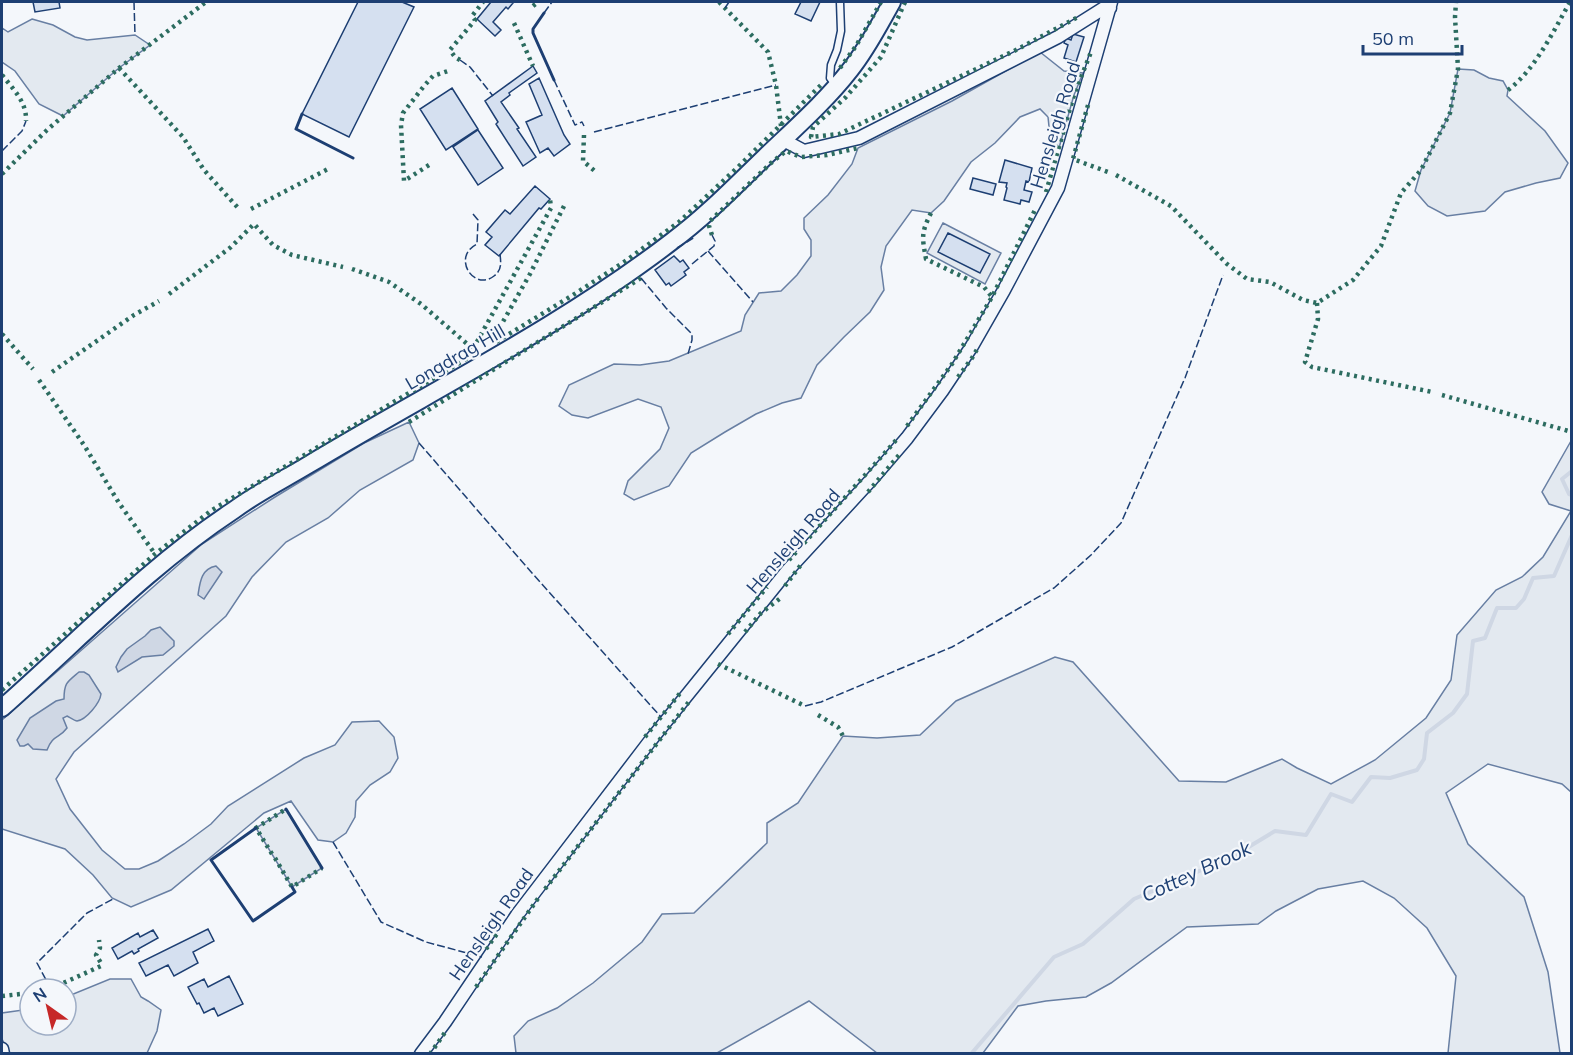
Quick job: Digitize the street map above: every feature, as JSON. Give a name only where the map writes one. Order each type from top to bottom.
[{"type":"main road","name":"Longdrag Hill","points":[[2,708],[142,581],[198,535],[236,508],[594,296],[647,260],[697,221],[837,86],[866,48],[892,2]]},
{"type":"street","points":[[784,139],[804,151],[859,138],[1058,37],[1111,5]]},
{"type":"street","name":"Hensleigh Road","points":[[421,1053],[445,1022],[517,915],[657,732],[789,570],[907,438],[972,346],[1058,188],[1111,5]]},
{"type":"street","points":[[2,1049],[3,1053]]},
{"type":"lane","points":[[837,86],[830,78],[831,65],[841,31],[840,2]]},
{"type":"shaded area","points":[[32,19],[53,25],[75,37],[87,40],[135,35],[150,45],[63,116],[39,104],[15,71],[2,62],[2,28],[8,32]]},
{"type":"shaded area","points":[[1040,52],[1064,71],[1083,73],[1074,95],[1059,148],[1050,136],[1048,117],[1040,109],[1020,117],[995,143],[971,162],[944,201],[931,213],[912,210],[886,246],[881,267],[884,290],[870,312],[817,365],[801,398],[756,414],[691,453],[669,486],[634,500],[624,494],[628,481],[660,449],[669,428],[661,407],[638,399],[588,418],[572,415],[559,406],[569,385],[614,364],[640,365],[669,361],[741,331],[745,315],[759,293],[781,291],[811,256],[811,240],[804,229],[804,218],[828,195],[852,164],[858,148],[952,101]]},
{"type":"shaded area","points":[[1458,69],[1474,70],[1489,78],[1503,81],[1508,90],[1507,96],[1545,131],[1568,163],[1560,178],[1505,192],[1485,211],[1447,216],[1428,206],[1415,191],[1421,170],[1450,113]]},
{"type":"shaded area","points":[[943,223],[1001,253],[985,284],[927,253]]},
{"type":"shaded area","points":[[409,422],[419,443],[413,460],[360,490],[328,518],[286,542],[252,577],[226,616],[74,752],[56,779],[70,809],[102,850],[125,869],[139,869],[158,861],[184,844],[211,824],[228,806],[304,758],[335,745],[352,722],[379,721],[394,737],[398,758],[390,772],[370,785],[356,801],[355,817],[346,833],[333,842],[318,840],[291,801],[264,813],[171,890],[131,907],[112,898],[93,875],[65,849],[2,829],[2,720],[202,544],[364,443]]},
{"type":"shaded area","points":[[1571,441],[1571,511],[1549,504],[1542,492]]},
{"type":"shaded area","points":[[1571,511],[1571,792],[1562,784],[1488,764],[1446,793],[1468,844],[1524,897],[1548,972],[1560,1053],[1448,1053],[1456,976],[1427,928],[1394,898],[1363,881],[1318,889],[1276,911],[1258,924],[1187,927],[1111,983],[1086,997],[1018,1006],[983,1053],[877,1053],[809,1001],[717,1053],[516,1053],[514,1036],[528,1021],[557,1008],[593,983],[642,942],[662,914],[694,913],[767,843],[767,823],[798,803],[843,736],[877,738],[920,735],[956,701],[1055,657],[1073,662],[1179,781],[1226,782],[1282,759],[1331,784],[1375,760],[1426,718],[1451,680],[1457,635],[1496,590],[1522,577],[1543,557]]},
{"type":"shaded area","points":[[216,566],[222,572],[204,599],[198,595],[202,577],[207,570]]},
{"type":"shaded area","points":[[160,627],[174,641],[174,646],[163,655],[142,657],[118,672],[116,667],[127,649],[151,630]]},
{"type":"shaded area","points":[[79,672],[89,675],[101,694],[92,710],[81,720],[77,721],[67,716],[63,718],[67,728],[52,741],[47,750],[33,749],[28,744],[20,746],[17,740],[30,718],[56,701],[64,699],[67,683]]},
{"type":"shaded area","points":[[286,809],[322,868],[292,887],[256,828]]},
{"type":"shaded area","points":[[110,979],[131,979],[141,997],[161,1010],[157,1031],[147,1053],[9,1053],[2,1039],[2,1013],[18,1011],[18,1037],[78,1037],[78,992]]},
{"type":"building","points":[[33,2],[59,2],[60,8],[35,12]]},
{"type":"building","points":[[358,2],[402,2],[414,7],[349,137],[302,114]]},
{"type":"building","points":[[491,2],[513,3],[508,9],[506,7],[493,22],[501,30],[495,36],[477,19]]},
{"type":"building","points":[[801,2],[820,2],[811,21],[795,14]]},
{"type":"building","points":[[1073,34],[1084,37],[1076,62],[1064,58],[1068,45],[1064,43],[1066,38],[1071,40]]},
{"type":"building","points":[[533,66],[537,73],[509,93],[510,95],[501,102],[536,157],[523,166],[496,124],[498,122],[485,101]]},
{"type":"building","points":[[539,78],[570,144],[554,156],[548,148],[540,153],[526,122],[542,115],[529,84]]},
{"type":"building","points":[[452,88],[478,129],[446,150],[420,109]]},
{"type":"building","points":[[478,130],[503,168],[478,185],[453,147]]},
{"type":"building","points":[[1005,160],[1032,168],[1029,182],[1026,181],[1024,190],[1032,192],[1029,202],[1021,200],[1020,204],[1004,200],[1007,183],[999,182]]},
{"type":"building","points":[[973,178],[996,184],[993,195],[970,189]]},
{"type":"building","points":[[535,186],[550,199],[541,209],[539,208],[499,256],[485,245],[492,237],[486,232],[505,210],[510,214]]},
{"type":"building","points":[[948,233],[990,254],[980,273],[938,252]]},
{"type":"building","points":[[674,256],[680,262],[683,260],[689,268],[684,272],[686,275],[671,286],[669,283],[666,285],[655,270]]},
{"type":"building","points":[[208,929],[214,941],[193,952],[198,963],[174,976],[168,965],[146,976],[139,963]]},
{"type":"building","points":[[153,930],[158,938],[138,949],[139,951],[134,954],[132,951],[118,959],[112,948],[138,933],[140,937]]},
{"type":"building","points":[[229,976],[243,1004],[218,1016],[214,1008],[204,1013],[188,987],[204,979],[208,987]]},
{"type":"waterway","name":"Cottey Brook","points":[[1572,471],[1562,479],[1569,494],[1572,495]]},
{"type":"waterway","name":"Cottey Brook","points":[[971,1054],[1054,957],[1083,944],[1134,899],[1232,857],[1275,831],[1306,835],[1331,794],[1352,802],[1371,777],[1390,778],[1417,770],[1424,759],[1427,733],[1453,713],[1467,694],[1473,641],[1485,638],[1497,608],[1516,608],[1524,599],[1533,578],[1554,576],[1572,535]]},
{"type":"hedge","points":[[2,174],[47,130],[119,68],[206,2]]},
{"type":"hedge","points":[[460,60],[450,50],[475,20],[472,16],[483,2]]},
{"type":"hedge","points":[[533,6],[538,2]]},
{"type":"hedge","points":[[719,2],[768,52],[776,85],[781,126]]},
{"type":"hedge","points":[[840,68],[856,46],[881,2]]},
{"type":"hedge","points":[[905,2],[881,57],[845,98],[813,127],[811,137],[839,134],[1014,51],[1080,16]]},
{"type":"hedge","points":[[1116,175],[1171,206],[1227,264],[1247,279],[1270,282],[1303,300],[1317,303],[1353,280],[1381,246],[1401,193],[1421,170],[1450,113],[1458,69],[1456,2]]},
{"type":"hedge","points":[[1508,90],[1518,82],[1535,61],[1570,2]]},
{"type":"hedge","points":[[514,23],[533,66]]},
{"type":"hedge","points":[[1046,192],[1074,95],[1091,52]]},
{"type":"hedge","points":[[119,68],[183,137],[204,170],[239,209]]},
{"type":"hedge","points":[[429,165],[404,181],[401,125],[403,113],[433,76],[451,70]]},
{"type":"hedge","points":[[2,75],[22,102],[26,121]]},
{"type":"hedge","points":[[564,206],[530,274],[492,341],[496,342],[573,295],[679,222],[822,84]]},
{"type":"hedge","points":[[1088,105],[1073,159],[1108,172]]},
{"type":"hedge","points":[[584,135],[583,161],[596,172]]},
{"type":"hedge","points":[[712,235],[710,221],[786,151],[801,157],[827,155],[858,148]]},
{"type":"hedge","points":[[251,209],[328,169]]},
{"type":"hedge","points":[[2,690],[155,554],[212,510],[466,359],[551,208],[550,199]]},
{"type":"hedge","points":[[907,426],[952,364],[992,297],[1036,208]]},
{"type":"hedge","points":[[931,213],[923,235],[926,259],[984,287],[992,297]]},
{"type":"hedge","points":[[169,294],[231,247],[254,224],[273,245],[292,255],[343,267]]},
{"type":"hedge","points":[[352,269],[389,282],[421,304],[473,349]]},
{"type":"hedge","points":[[409,422],[641,278]]},
{"type":"hedge","points":[[52,372],[134,315],[159,301]]},
{"type":"hedge","points":[[1317,303],[1318,319],[1305,362],[1312,367],[1432,392]]},
{"type":"hedge","points":[[2,334],[33,369]]},
{"type":"hedge","points":[[958,377],[979,346]]},
{"type":"hedge","points":[[39,380],[155,554]]},
{"type":"hedge","points":[[1442,395],[1572,432]]},
{"type":"hedge","points":[[789,560],[899,437]]},
{"type":"hedge","points":[[868,492],[899,455]]},
{"type":"hedge","points":[[785,586],[803,562]]},
{"type":"hedge","points":[[728,634],[767,587]]},
{"type":"hedge","points":[[745,632],[761,613],[782,597]]},
{"type":"hedge","points":[[718,664],[805,706]]},
{"type":"hedge","points":[[645,737],[681,692]]},
{"type":"hedge","points":[[545,889],[691,699]]},
{"type":"hedge","points":[[818,715],[838,727],[843,736]]},
{"type":"hedge","points":[[272,854],[256,828],[286,809]]},
{"type":"hedge","points":[[275,858],[292,887],[322,868]]},
{"type":"hedge","points":[[476,987],[539,897]]},
{"type":"hedge","points":[[486,949],[499,931]]},
{"type":"hedge","points":[[77,977],[101,966],[96,955],[100,948],[99,940]]},
{"type":"hedge","points":[[2,996],[18,994]]},
{"type":"hedge","points":[[430,1054],[446,1031]]},
{"type":"fence","points":[[134,2],[135,35]]},
{"type":"fence","points":[[544,13],[552,2]]},
{"type":"fence","points":[[725,8],[729,2]]},
{"type":"fence","points":[[460,60],[470,67],[493,96]]},
{"type":"fence","points":[[554,80],[575,125],[582,122],[584,126]]},
{"type":"fence","points":[[594,132],[776,85]]},
{"type":"fence","points":[[2,151],[22,131],[26,121]]},
{"type":"fence","points":[[473,214],[478,220],[477,244],[469,250],[466,257],[468,271],[479,280],[486,280],[494,276],[500,269],[500,254]]},
{"type":"fence","points":[[692,264],[714,246],[715,241],[712,235]]},
{"type":"fence","points":[[677,248],[695,237]]},
{"type":"fence","points":[[708,251],[753,302]]},
{"type":"fence","points":[[805,706],[821,702],[952,647],[1054,588],[1091,555],[1121,523],[1185,378],[1223,275]]},
{"type":"fence","points":[[641,278],[692,334],[688,354]]},
{"type":"fence","points":[[419,443],[661,717]]},
{"type":"fence","points":[[333,842],[381,922],[426,942],[482,957]]},
{"type":"fence","points":[[45,977],[37,963],[87,913],[113,899]]},
{"type":"wall","points":[[544,13],[533,29],[533,33],[554,80]]},
{"type":"wall","points":[[302,114],[296,129],[353,158]]},
{"type":"wall","points":[[286,809],[322,868]]},
{"type":"wall","points":[[256,828],[211,860],[253,921],[295,892],[292,887]]}]
